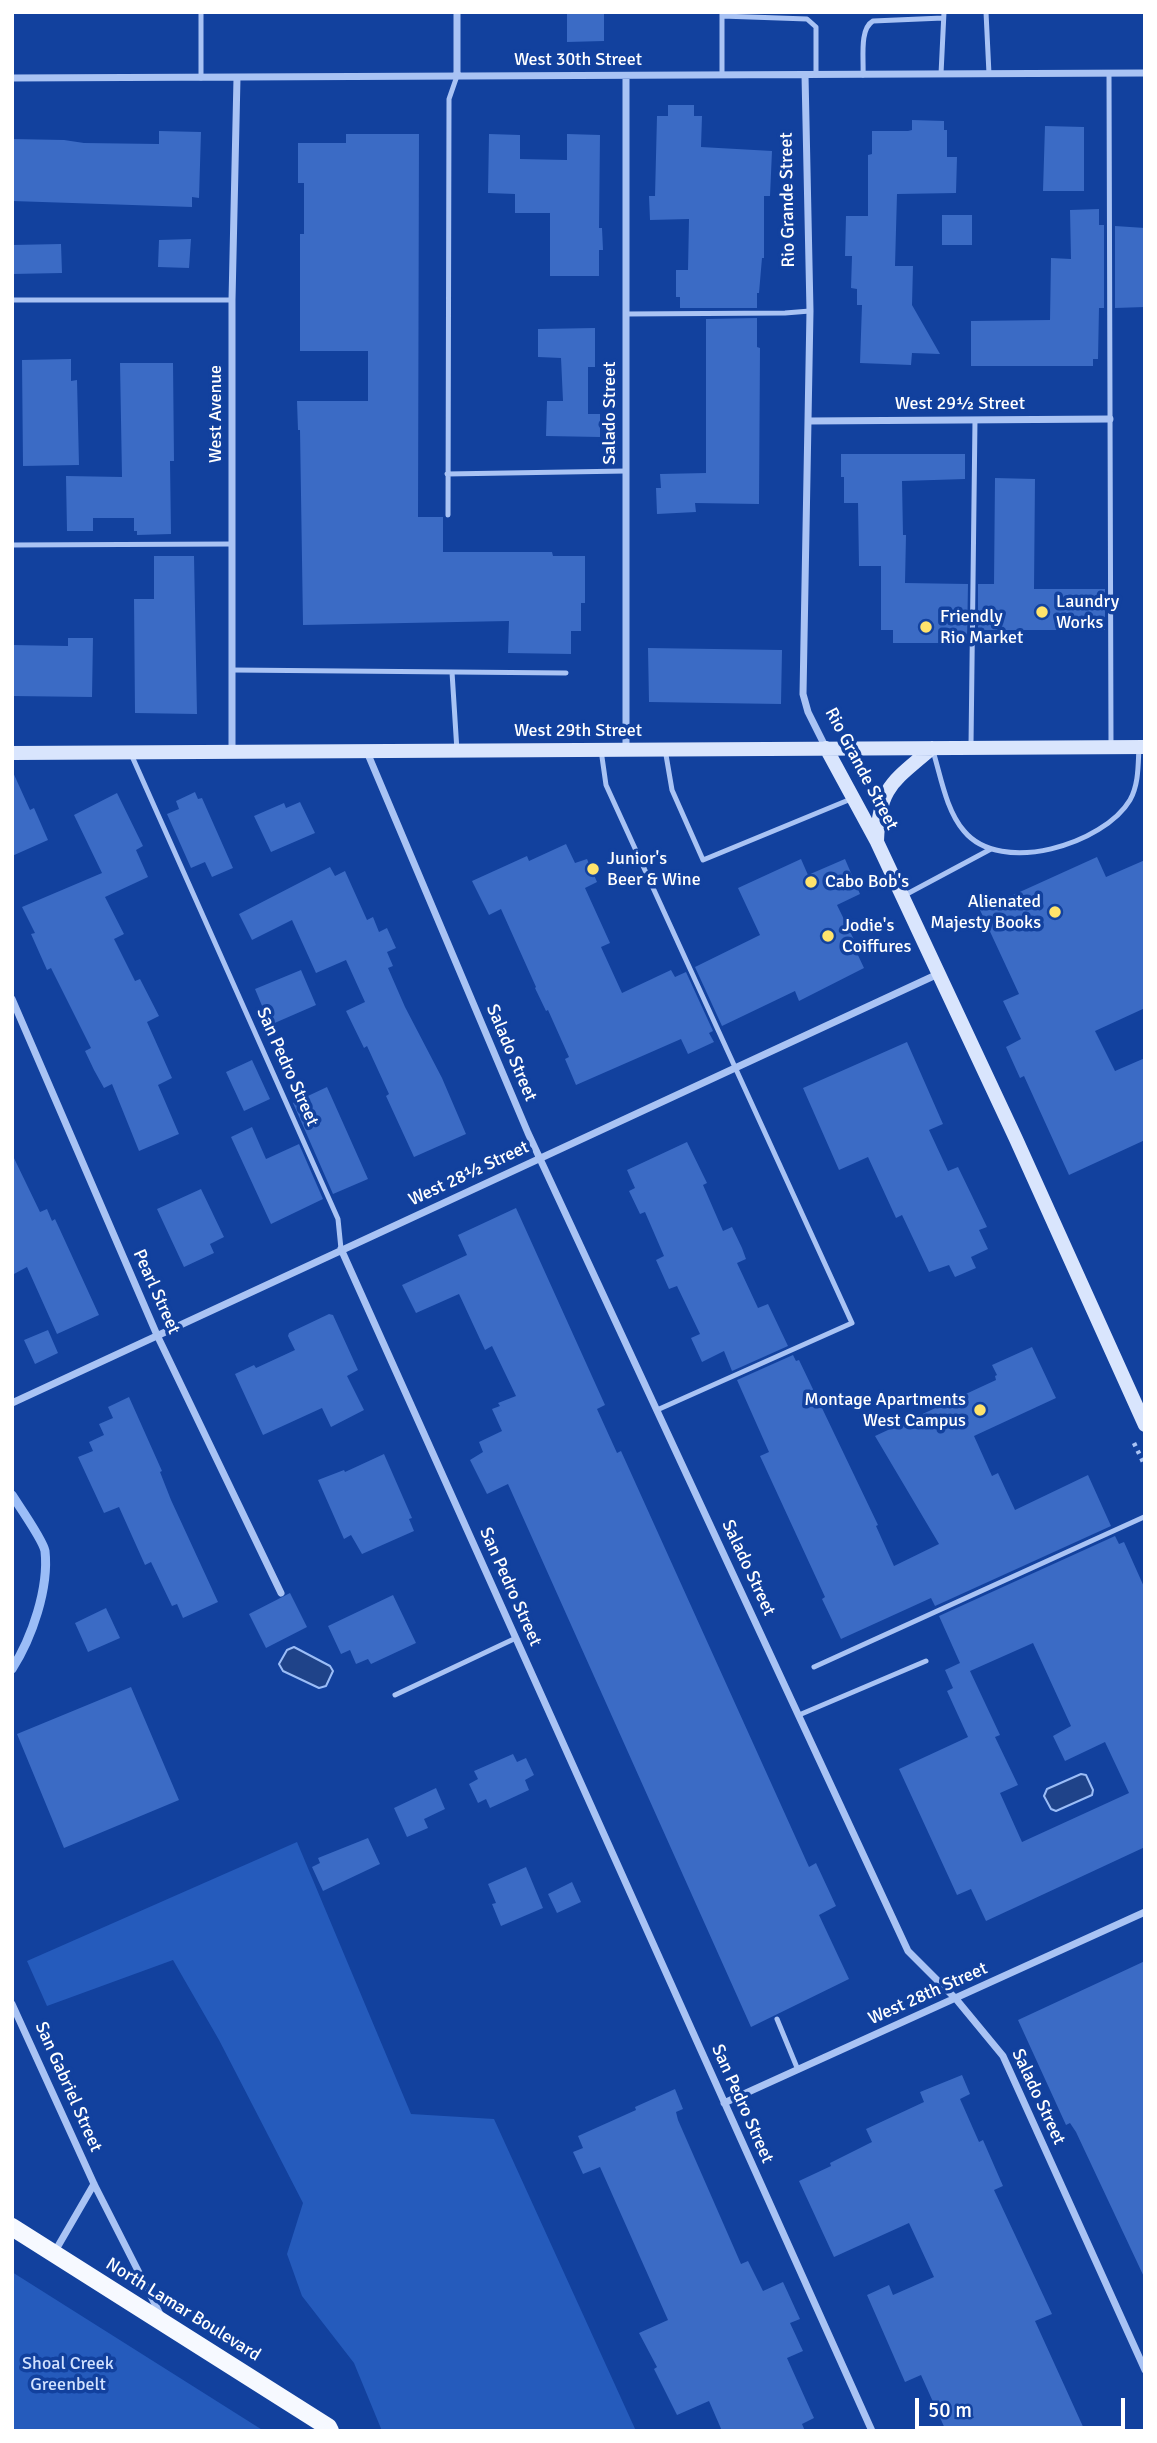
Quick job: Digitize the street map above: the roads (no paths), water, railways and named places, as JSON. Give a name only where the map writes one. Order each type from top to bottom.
[{"type":"main road","name":"North Lamar Boulevard","points":[[12,2227],[330,2431]]},
{"type":"street","points":[[457,12],[457,76]]},
{"type":"street","name":"West 30th Street","points":[[12,78],[1145,73]]},
{"type":"street","name":"Rio Grande Street","points":[[805,75],[810,311],[803,694],[808,712],[877,842],[1016,1139],[1145,1425]]},
{"type":"street","name":"Salado Street","points":[[625,76],[626,750]]},
{"type":"street","name":"West Avenue","points":[[232,751],[232,300],[237,78]]},
{"type":"street","name":"West 29½ Street","points":[[809,421],[1110,419]]},
{"type":"street","name":"West 29th Street","points":[[12,753],[1142,747]]},
{"type":"street","points":[[877,842],[878,813],[885,794],[899,777],[932,748]]},
{"type":"street","name":"Salado Street","points":[[366,751],[540,1159],[908,1951],[956,1999],[1003,2056],[1145,2370]]},
{"type":"street","name":"West 28½ Street","points":[[12,1403],[938,974]]},
{"type":"street","name":"Pearl Street","points":[[12,999],[157,1335],[281,1593]]},
{"type":"street","name":"San Pedro Street","points":[[341,1249],[872,2431]]},
{"type":"street","name":"West 28th Street","points":[[724,2103],[1145,1912]]},
{"type":"street","name":"San Gabriel Street","points":[[12,2004],[94,2184],[165,2324]]},
{"type":"street","points":[[54,2253],[94,2184]]},
{"type":"lane","points":[[201,12],[201,78]]},
{"type":"lane","points":[[986,12],[989,74]]},
{"type":"lane","points":[[722,75],[722,14],[807,19],[812,22],[816,27],[816,75]]},
{"type":"lane","points":[[863,75],[865,33],[868,24],[873,20],[944,15],[942,74]]},
{"type":"lane","points":[[1109,74],[1111,747]]},
{"type":"lane","points":[[448,515],[449,99],[457,76]]},
{"type":"lane","points":[[12,300],[232,300]]},
{"type":"lane","points":[[626,314],[810,311]]},
{"type":"lane","points":[[971,748],[975,420]]},
{"type":"lane","points":[[447,474],[626,471]]},
{"type":"lane","points":[[12,545],[232,544]]},
{"type":"lane","points":[[233,670],[566,673]]},
{"type":"lane","points":[[452,672],[457,751]]},
{"type":"lane","points":[[932,748],[958,822],[971,838],[991,849],[999,853],[1017,853],[1053,848],[1087,836],[1104,826],[1130,800],[1136,786],[1142,747]]},
{"type":"lane","points":[[665,749],[672,790],[703,860],[853,798]]},
{"type":"lane","points":[[601,750],[606,785],[852,1323],[657,1410]]},
{"type":"lane","name":"San Pedro Street","points":[[130,752],[338,1219],[341,1249]]},
{"type":"lane","points":[[902,896],[991,849]]},
{"type":"lane","points":[[814,1667],[1144,1517]]},
{"type":"lane","points":[[395,1695],[516,1638]]},
{"type":"lane","points":[[799,1715],[926,1661]]},
{"type":"lane","points":[[776,2019],[798,2070]]},
{"type":"waterway","points":[[12,1495],[36,1531],[45,1551],[46,1565],[38,1612],[12,1669]]},
{"type":"place","name":"Laundry Works","points":[[1042,612]]},
{"type":"place","name":"Friendly Rio Market","points":[[926,627]]},
{"type":"place","name":"Junior's Beer & Wine","points":[[593,869]]},
{"type":"place","name":"Cabo Bob's","points":[[811,882]]},
{"type":"place","name":"Alienated Majesty Books","points":[[1055,912]]},
{"type":"place","name":"Jodie's Coiffures","points":[[828,936]]},
{"type":"place","name":"Montage Apartments West Campus","points":[[980,1410]]},
{"type":"park label","name":"Shoal Creek Greenbelt","points":[[68,2374]]}]
